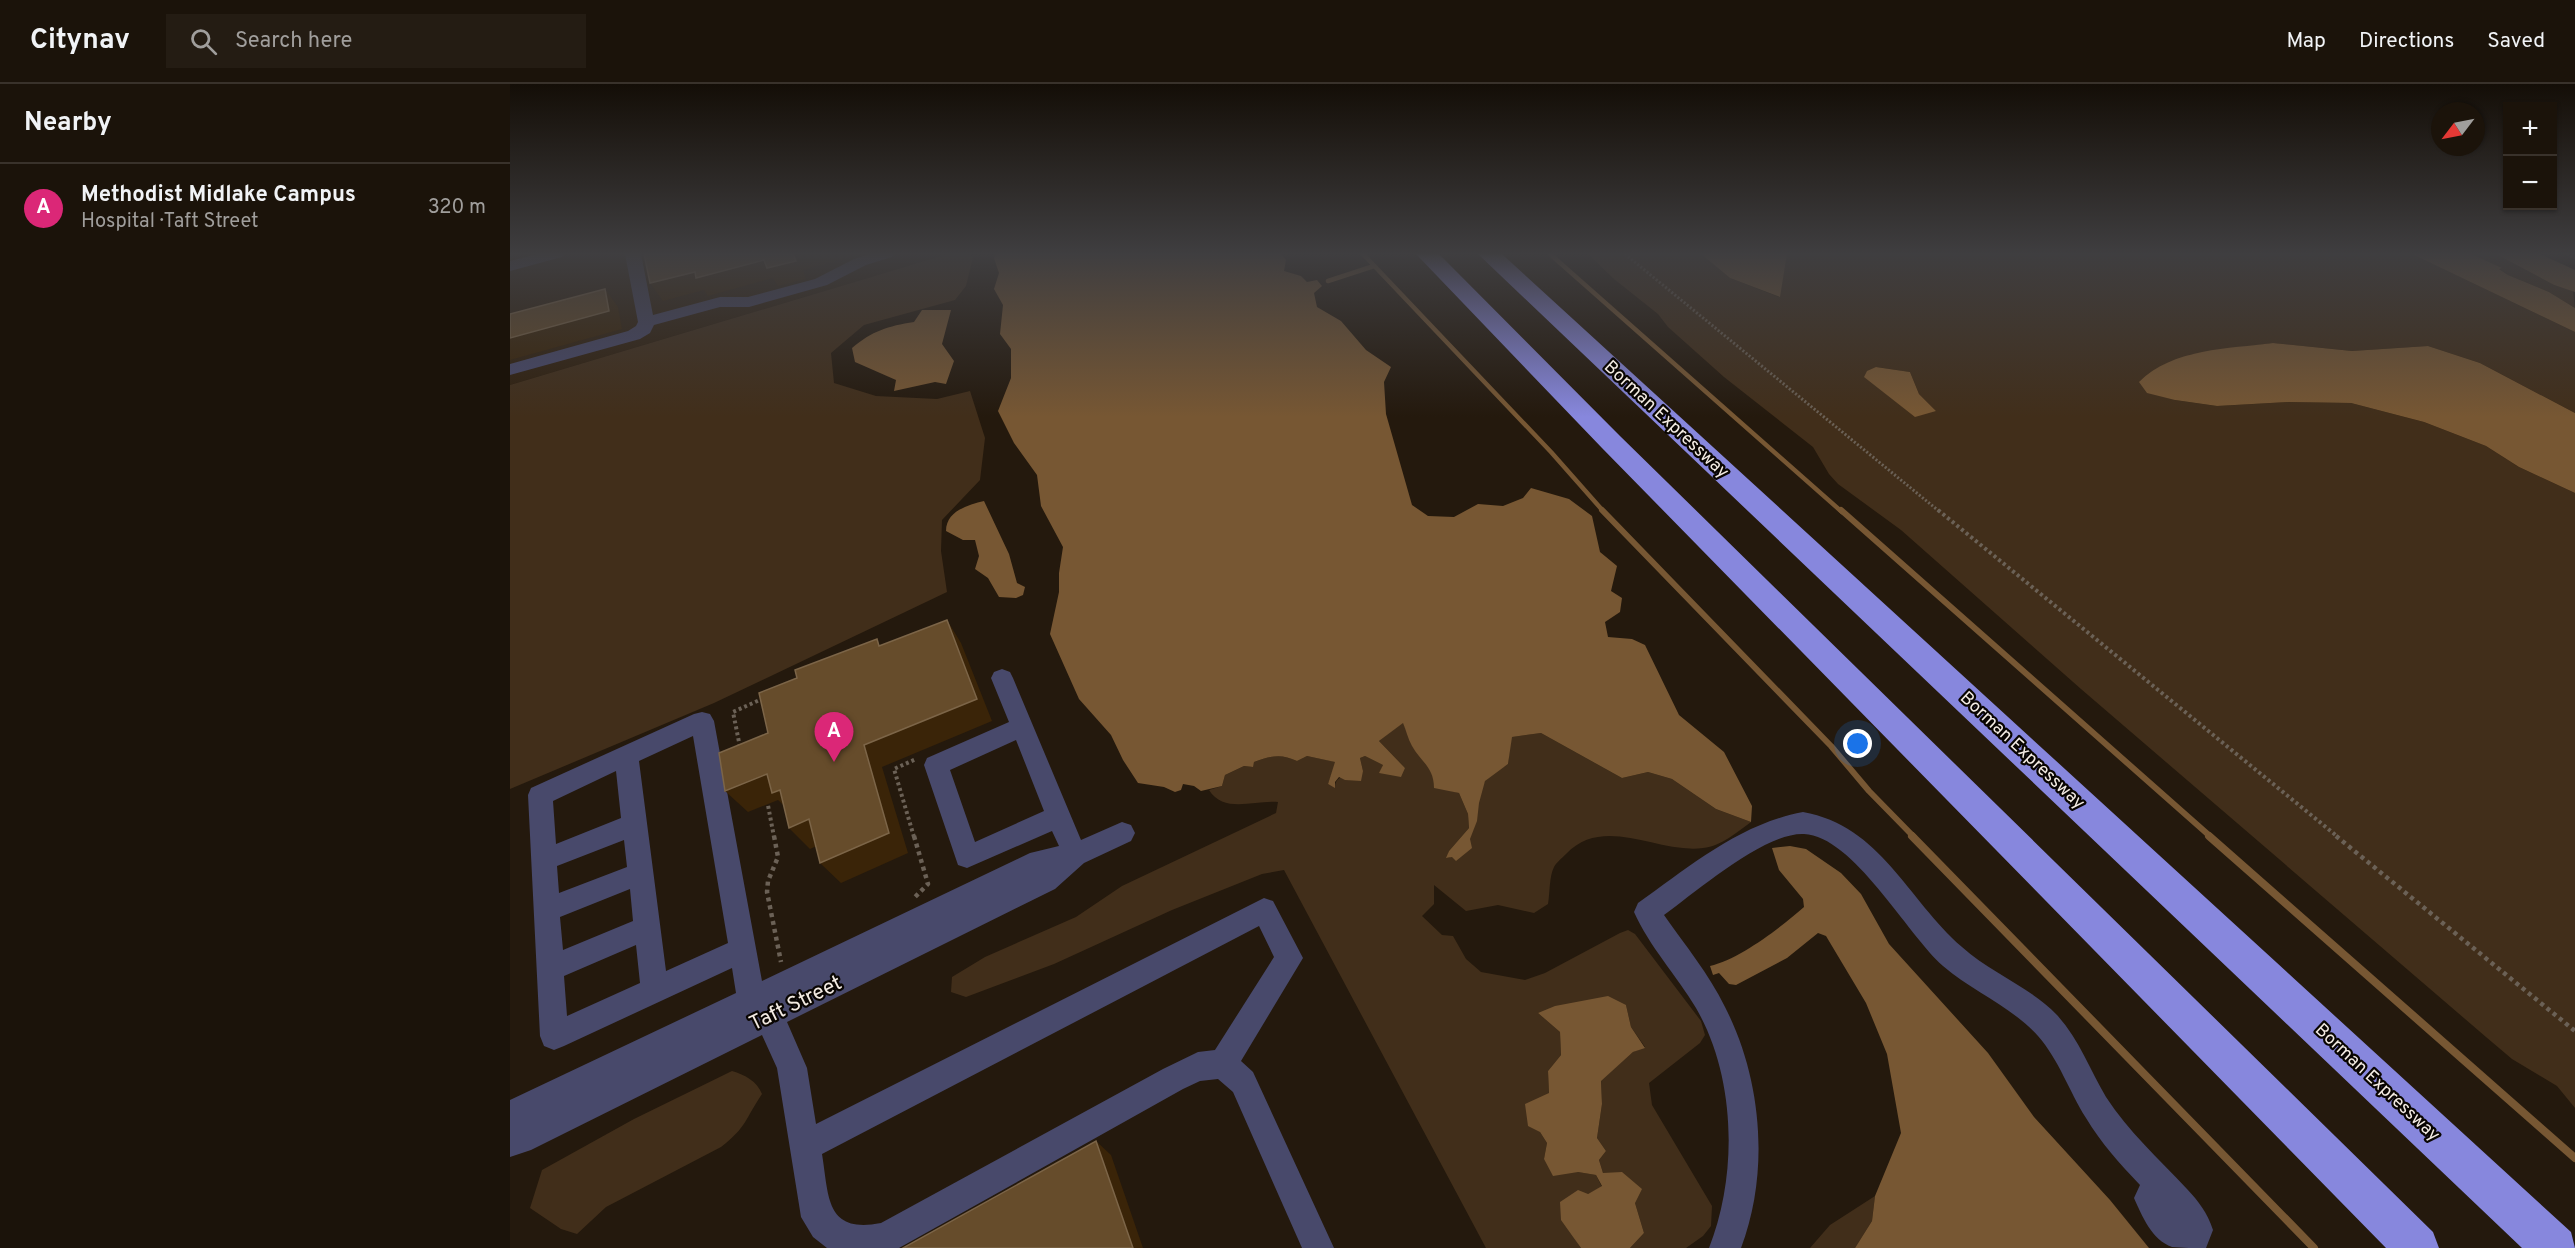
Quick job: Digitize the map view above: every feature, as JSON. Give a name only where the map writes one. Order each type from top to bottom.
[{"type":"highway","points":[[1479,308],[2417,1248]]},
{"type":"highway","name":"Borman Expressway","points":[[1547,308],[2554,1248]]},
{"type":"street","points":[[510,370],[634,335],[644,329],[646,322],[643,308]]},
{"type":"street","points":[[646,322],[697,308]]},
{"type":"street","points":[[1002,678],[1075,855]]},
{"type":"street","points":[[742,950],[554,1036],[540,795],[702,721],[742,950],[760,1008],[788,1051],[818,1217],[825,1228],[836,1236],[849,1241],[866,1243],[906,1229],[1198,1066],[1223,1064],[1243,1082],[1318,1248]]},
{"type":"street","points":[[1022,727],[936,765],[967,857],[1059,816]]},
{"type":"street","points":[[626,755],[655,990]]},
{"type":"street","points":[[1725,1248],[1737,1217],[1742,1180],[1740,1108],[1731,1062],[1713,1013],[1647,912],[1733,850],[1793,825],[1804,823],[1827,828],[1849,842],[1898,892],[1914,914],[1951,955],[2023,1005],[2046,1024],[2104,1119],[2158,1180]]},
{"type":"street","points":[[544,860],[634,824]]},
{"type":"street","name":"Taft Street","points":[[510,1116],[1046,881],[1075,855],[1122,832]]},
{"type":"street","points":[[547,910],[641,873]]},
{"type":"street","points":[[806,1146],[1264,910],[1289,958],[1223,1064]]},
{"type":"street","points":[[551,968],[648,927]]},
{"type":"street","name":"Taft Street","points":[[510,1142],[520,1139],[760,1008]]},
{"type":"path","points":[[1691,308],[2575,1031]]},
{"type":"path","points":[[744,753],[739,745],[733,712],[766,698]]},
{"type":"path","points":[[910,904],[928,884],[894,769],[926,755]]},
{"type":"path","points":[[765,790],[778,852],[768,880],[768,892],[784,967]]},
{"type":"shaded area","points":[[510,308],[766,308],[510,385]]},
{"type":"shaded area","points":[[766,308],[925,308],[864,325],[831,353],[834,383],[876,396],[937,399],[970,391],[985,438],[980,480],[942,520],[941,551],[947,592],[714,703],[510,789],[510,385]]},
{"type":"shaded area","points":[[1003,308],[1319,308],[1341,321],[1366,350],[1391,367],[1384,382],[1386,414],[1412,505],[1428,516],[1454,517],[1478,504],[1503,506],[1523,498],[1531,488],[1569,499],[1592,516],[1600,552],[1617,566],[1611,591],[1622,598],[1620,612],[1605,622],[1608,637],[1632,639],[1645,645],[1679,715],[1724,752],[1752,806],[1751,822],[1716,809],[1672,779],[1648,772],[1622,778],[1541,733],[1512,737],[1508,764],[1485,781],[1477,821],[1470,839],[1472,848],[1456,861],[1452,857],[1446,858],[1449,851],[1469,828],[1468,814],[1459,793],[1434,788],[1432,775],[1412,746],[1403,723],[1379,741],[1405,768],[1401,777],[1379,773],[1383,765],[1365,756],[1360,758],[1363,771],[1361,781],[1345,780],[1339,777],[1335,782],[1335,788],[1328,784],[1335,762],[1307,756],[1297,761],[1276,756],[1254,762],[1253,767],[1244,766],[1225,775],[1222,786],[1201,791],[1194,786],[1183,784],[1181,790],[1175,792],[1164,787],[1138,783],[1111,735],[1079,699],[1050,634],[1059,592],[1063,547],[1041,506],[1037,475],[1014,443],[998,411],[1011,378],[1011,349],[1000,334]]},
{"type":"shaded area","points":[[1651,308],[2526,308],[2575,332],[2575,413],[2480,363],[2428,346],[2352,351],[2273,343],[2189,355],[2175,400],[2217,406],[2288,402],[2351,403],[2424,422],[2486,446],[2519,467],[2575,493],[2575,1108],[2557,1086],[2512,1059],[2486,1037],[2081,689],[1901,530],[1838,484],[1829,474],[1813,447],[1724,377],[1668,327]],"holes":[[[1876,367],[1910,372],[1919,394],[1936,411]]]},
{"type":"shaded area","points":[[2526,308],[2575,308],[2575,332]]},
{"type":"shaded area","points":[[922,310],[951,310],[942,344],[954,361],[946,384],[935,382],[894,391],[896,380],[855,362],[852,348],[866,337],[881,330],[914,322]]},
{"type":"shaded area","points":[[2273,343],[2352,351],[2428,346],[2480,363],[2575,413],[2575,493],[2519,467],[2486,446],[2424,422],[2351,403],[2288,402],[2217,406],[2147,393],[2139,382],[2168,362],[2185,356],[2220,349]]},
{"type":"shaded area","points":[[1876,367],[1910,372],[1919,394],[1936,411],[1915,417],[1864,377],[1867,371]]},
{"type":"shaded area","points":[[984,501],[1009,554],[1017,583],[1025,587],[1023,595],[1016,598],[999,597],[988,578],[975,569],[979,556],[975,540],[963,540],[946,531],[950,518],[959,510]]},
{"type":"shaded area","points":[[1403,722],[1413,747],[1429,766],[1434,777],[1448,790],[1459,793],[1468,814],[1469,828],[1449,851],[1447,858],[1452,857],[1469,839],[1476,822],[1481,789],[1489,776],[1508,764],[1511,737],[1541,733],[1622,778],[1648,772],[1672,779],[1716,809],[1751,822],[1723,842],[1703,848],[1668,846],[1614,836],[1597,837],[1581,843],[1555,865],[1551,875],[1548,904],[1534,913],[1498,905],[1466,911],[1434,885],[1434,904],[1422,916],[1442,935],[1453,936],[1466,959],[1481,972],[1525,980],[1545,973],[1620,933],[1628,930],[1635,934],[1701,1021],[1705,1035],[1700,1043],[1649,1083],[1652,1105],[1712,1206],[1711,1226],[1703,1236],[1686,1248],[1630,1248],[1644,1233],[1635,1203],[1603,1173],[1599,1160],[1606,1151],[1597,1138],[1602,1104],[1601,1080],[1633,1052],[1645,1047],[1631,1027],[1626,1005],[1538,1013],[1560,1032],[1561,1055],[1548,1071],[1549,1093],[1540,1132],[1547,1143],[1544,1159],[1578,1172],[1596,1175],[1602,1187],[1588,1194],[1575,1239],[1581,1248],[1486,1248],[1284,870],[1262,874],[1172,910],[1054,964],[966,997],[951,992],[952,977],[985,957],[1076,917],[1122,886],[1276,813],[1278,802],[1231,804],[1215,797],[1209,790],[1222,786],[1225,775],[1244,766],[1252,767],[1254,762],[1276,756],[1297,761],[1307,756],[1336,762],[1328,784],[1335,787],[1341,777],[1363,771],[1360,758],[1365,756],[1383,765],[1380,773],[1405,768],[1379,741]]},
{"type":"shaded area","points":[[1790,846],[1806,849],[1841,873],[1861,894],[1889,944],[1988,1053],[2034,1117],[2110,1200],[2149,1248],[1855,1248],[1872,1221],[1875,1196],[1901,1133],[1887,1054],[1866,1003],[1826,936],[1818,933],[1787,958],[1736,985],[1729,984],[1719,973],[1713,975],[1710,966],[1747,950],[1804,907],[1803,899],[1779,870],[1772,848]]},
{"type":"shaded area","points":[[1608,996],[1626,1005],[1631,1027],[1645,1048],[1633,1052],[1601,1081],[1602,1104],[1597,1138],[1606,1151],[1599,1160],[1603,1173],[1622,1172],[1642,1189],[1635,1203],[1644,1233],[1630,1248],[1581,1248],[1561,1220],[1560,1202],[1578,1190],[1588,1194],[1602,1186],[1596,1175],[1578,1172],[1553,1176],[1544,1159],[1547,1143],[1540,1132],[1528,1126],[1525,1104],[1549,1093],[1548,1071],[1561,1055],[1560,1032],[1538,1013],[1555,1006]]},
{"type":"shaded area","points":[[732,1071],[750,1079],[762,1094],[741,1128],[721,1147],[606,1207],[577,1234],[561,1229],[530,1208],[542,1170],[634,1119]]},
{"type":"shaded area","points":[[1875,1196],[1872,1221],[1855,1248],[1810,1248],[1830,1225]]},
{"type":"building","points":[[532,308],[609,308],[609,311],[510,338],[510,314]]},
{"type":"building","points":[[947,620],[977,699],[864,745],[889,833],[820,863],[809,819],[789,828],[780,790],[772,793],[767,774],[725,791],[719,753],[768,733],[759,693],[797,678],[795,670],[877,639],[879,646]]},
{"type":"building","points":[[1096,1141],[1133,1248],[903,1248]]},
{"type":"waterway","points":[[1415,308],[1551,452],[1604,512]]},
{"type":"waterway","points":[[1611,308],[1842,512]]},
{"type":"waterway","points":[[1602,510],[1831,746],[1869,791],[1914,837]]},
{"type":"waterway","points":[[1841,510],[2211,837]]},
{"type":"waterway","points":[[1912,836],[2314,1248]]},
{"type":"waterway","points":[[2209,836],[2575,1158]]},
{"type":"place","name":"Methodist Midlake Campus","points":[[834,762]]}]
